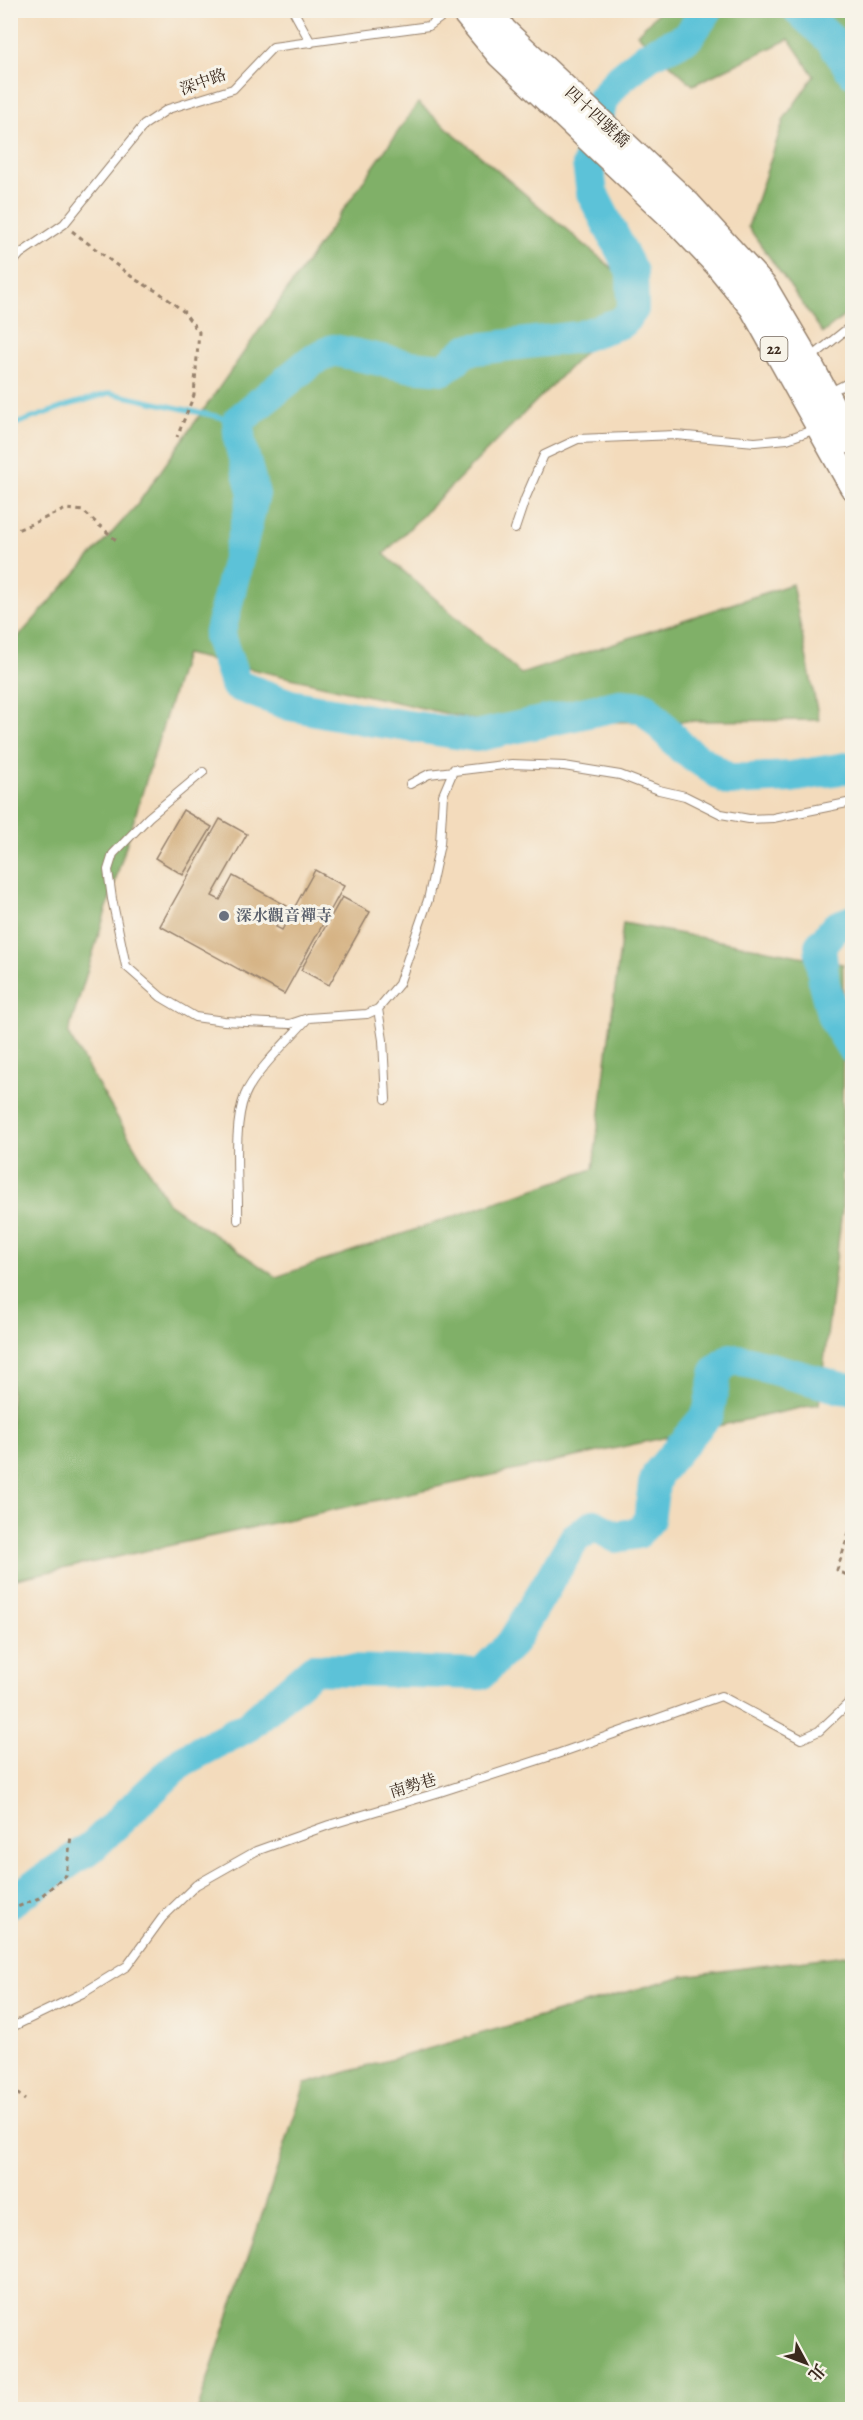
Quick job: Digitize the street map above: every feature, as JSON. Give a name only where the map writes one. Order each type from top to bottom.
[{"type":"main road","name":"四十四號橋","points":[[462,10],[500,55],[683,214]]},
{"type":"main road","name":"四十四號橋","points":[[498,20],[683,214]]},
{"type":"main road","name":"22","points":[[683,214],[765,287],[826,394],[828,422],[852,442]]},
{"type":"main road","name":"22","points":[[683,214],[717,265],[752,308],[828,422],[852,487]]},
{"type":"lane","points":[[293,10],[311,44]]},
{"type":"lane","name":"深中路","points":[[10,266],[20,254],[64,224],[144,125],[168,109],[233,89],[273,47],[311,44],[429,26],[451,10]]},
{"type":"lane","points":[[808,360],[852,325]]},
{"type":"lane","points":[[826,394],[852,381]]},
{"type":"lane","points":[[515,529],[544,455],[578,439],[675,435],[755,442],[787,439],[828,422]]},
{"type":"lane","points":[[410,783],[429,774],[454,770],[512,764],[564,766],[620,775],[659,790],[685,796],[721,814],[748,819],[773,818],[852,802]]},
{"type":"lane","points":[[203,772],[149,817],[113,854],[108,870],[126,966],[161,997],[195,1017],[224,1021],[290,1024],[308,1018],[367,1014],[378,1009],[399,984],[428,900],[440,844],[443,795],[454,770]]},
{"type":"lane","points":[[378,1009],[383,1040],[386,1099]]},
{"type":"lane","points":[[238,1220],[238,1120],[246,1093],[270,1060],[308,1018]]},
{"type":"lane","name":"南勢巷","points":[[10,2028],[83,1993],[126,1966],[162,1918],[196,1885],[256,1851],[328,1825],[557,1754],[721,1696],[801,1739],[819,1731],[852,1700]]},
{"type":"path","points":[[64,224],[136,280],[160,293],[183,311],[199,332],[194,395],[177,437]]},
{"type":"path","points":[[10,530],[15,531],[66,509],[83,511],[116,540]]},
{"type":"path","points":[[852,1524],[837,1570],[852,1578]]},
{"type":"path","points":[[10,1910],[39,1898],[66,1875],[71,1836]]},
{"type":"path","points":[[10,2087],[26,2100]]},
{"type":"green space","points":[[661,10],[852,11],[852,310],[823,333],[748,227],[784,119],[814,76],[789,39],[693,85],[637,34]]},
{"type":"green space","points":[[418,103],[640,292],[578,359],[384,554],[521,674],[792,584],[819,720],[488,723],[185,654],[68,1034],[168,1203],[276,1277],[593,1169],[623,923],[843,964],[842,1210],[819,1404],[11,1580],[11,645],[137,505]]},
{"type":"green space","points":[[852,1954],[852,2409],[198,2409],[305,2084],[683,1976]]},
{"type":"building","points":[[183,810],[212,827],[183,875],[155,858]]},
{"type":"building","name":"深水觀音禪寺","points":[[220,819],[247,834],[212,896],[220,900],[233,876],[287,906],[276,927],[282,930],[315,870],[344,886],[284,994],[160,926]]},
{"type":"building","points":[[342,897],[370,912],[329,985],[301,970]]},
{"type":"waterway","points":[[707,10],[688,37],[649,55],[618,80],[602,100],[588,164],[592,193],[632,272],[633,309],[623,322],[579,337],[467,350],[444,369],[409,366],[333,350],[310,362],[238,421],[240,443],[254,494],[219,636],[236,685],[290,705],[374,721],[476,736],[620,705],[644,707],[682,748],[729,780],[791,777],[852,767]]},
{"type":"waterway","points":[[799,10],[831,40],[852,71]]},
{"type":"waterway","points":[[10,426],[110,393],[238,421]]},
{"type":"waterway","points":[[852,921],[836,927],[820,946],[824,983],[833,1017],[852,1048]]},
{"type":"waterway","points":[[10,1902],[93,1846],[182,1761],[248,1726],[313,1669],[481,1674],[512,1643],[575,1538],[594,1525],[616,1537],[638,1533],[649,1520],[654,1484],[658,1473],[708,1414],[717,1370],[731,1359],[852,1389]]},
{"type":"place","name":"深水觀音禪寺","points":[[224,916]]}]
